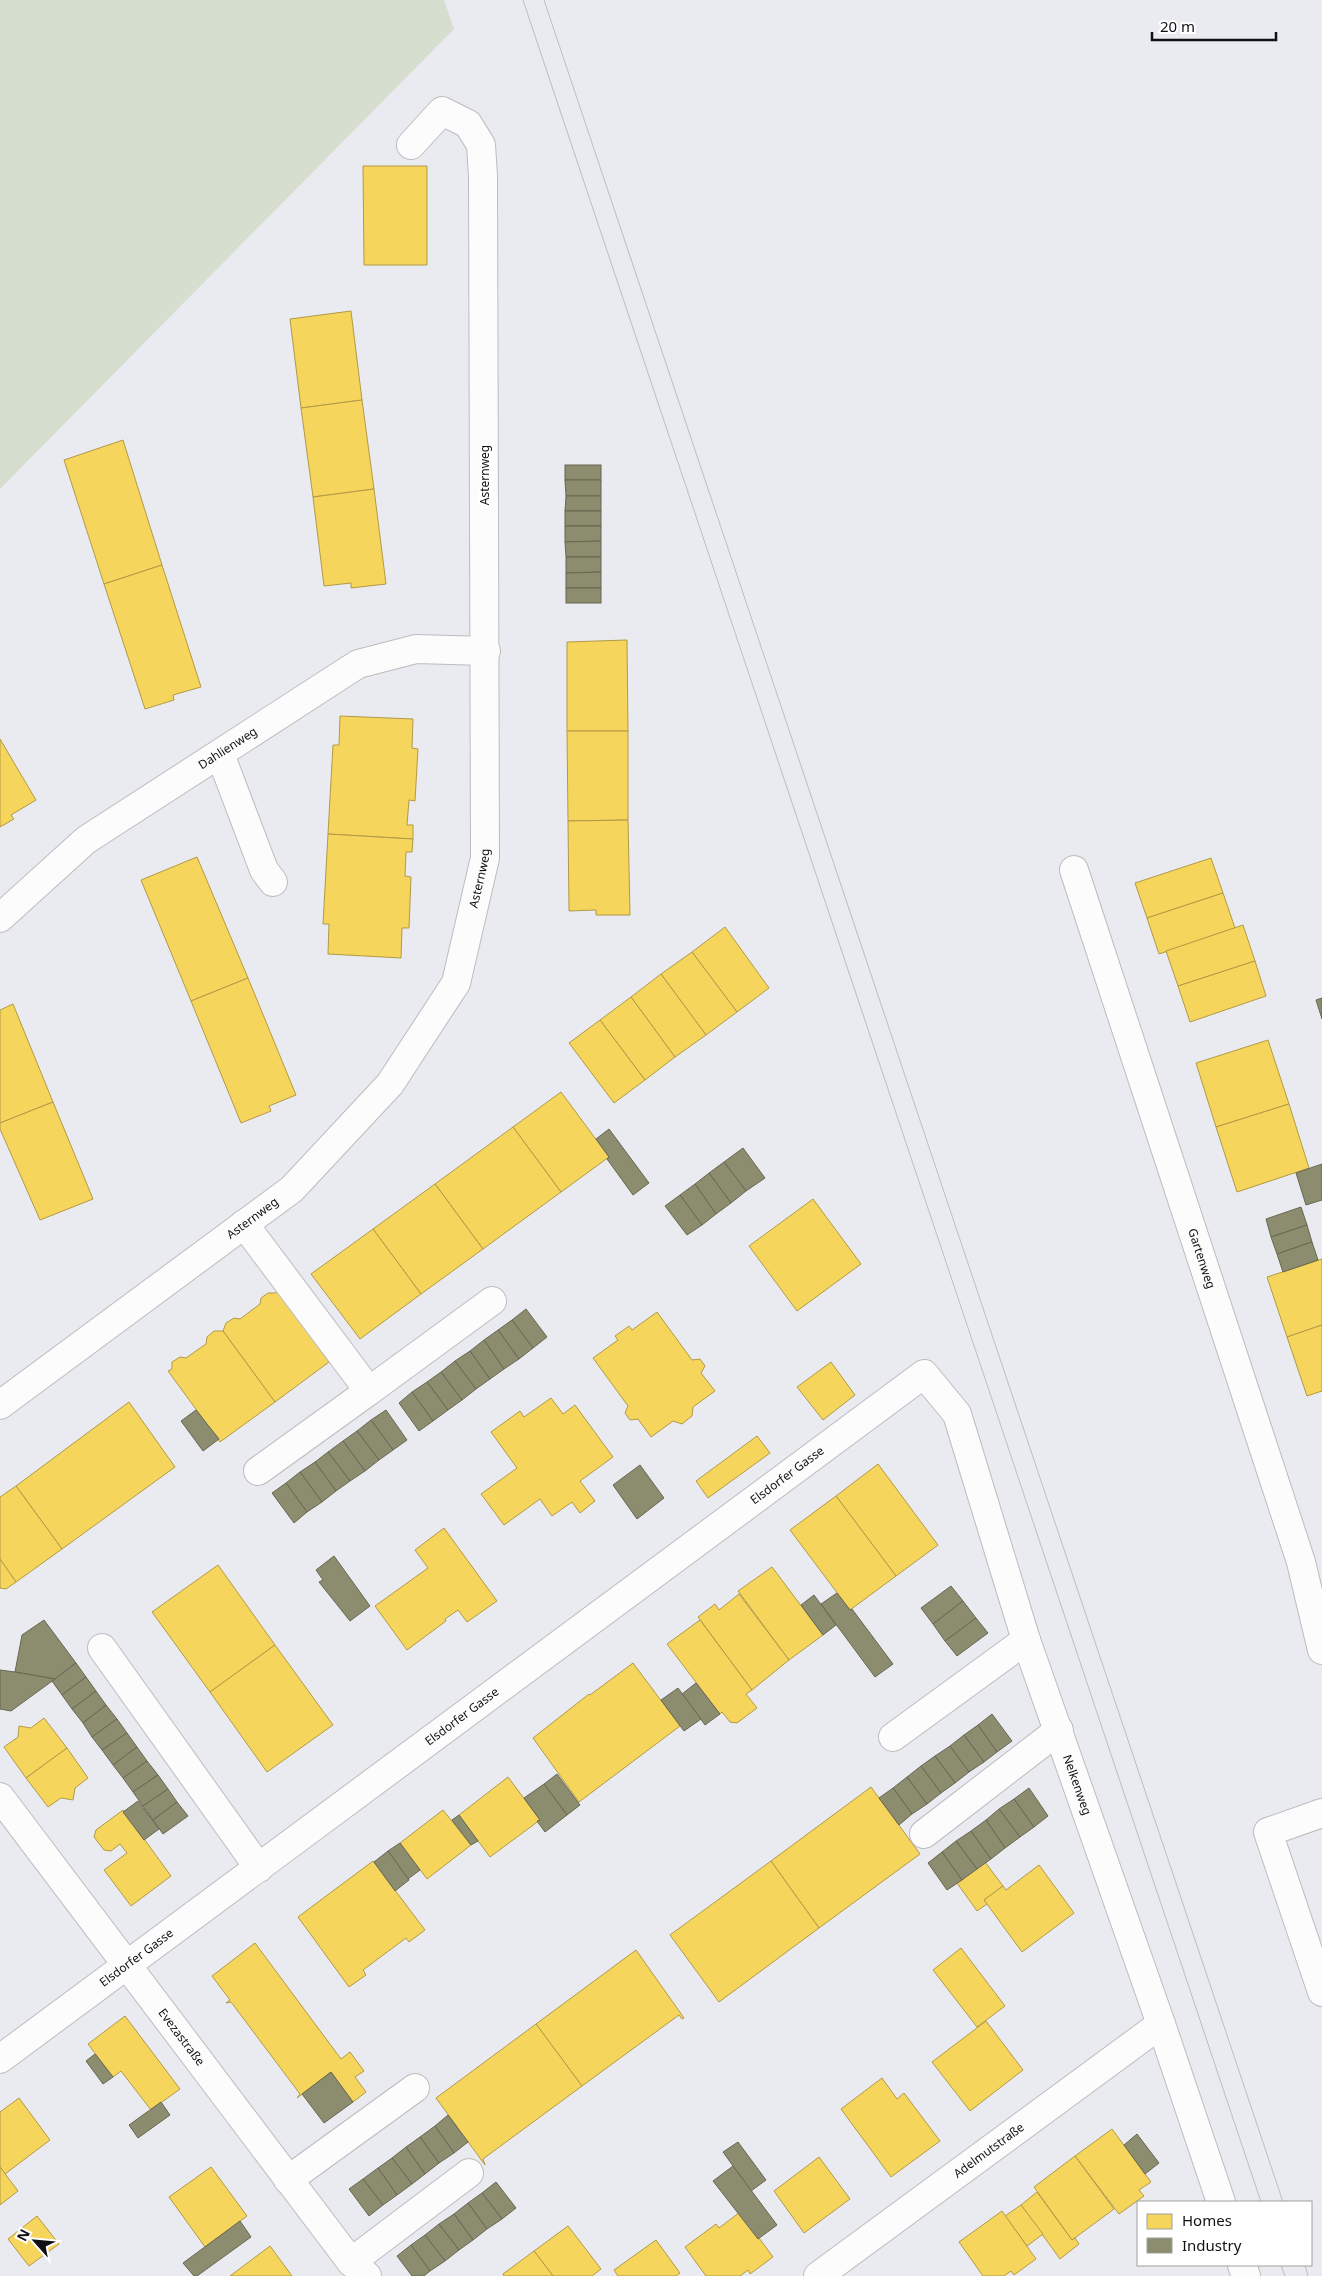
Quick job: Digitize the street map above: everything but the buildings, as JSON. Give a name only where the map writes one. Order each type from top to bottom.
[{"type":"street","name":"Asternweg","points":[[0,1405],[292,1189],[390,1084],[456,983],[485,858],[486,650],[481,145],[468,124],[442,111],[411,145]]},
{"type":"street","name":"Dahlienweg","points":[[0,918],[86,840],[358,664],[416,649],[486,650]]},
{"type":"street","points":[[220,754],[264,870],[273,882]]},
{"type":"street","name":"Gartenweg","points":[[1074,870],[1301,1562],[1322,1650]]},
{"type":"street","points":[[244,1224],[369,1390]]},
{"type":"street","points":[[258,1471],[492,1302]]},
{"type":"street","name":"Nelkenweg","points":[[924,1374],[957,1414],[1026,1640],[1059,1730],[1221,2201]]},
{"type":"street","name":"Elsdorfer Gasse","points":[[0,2059],[924,1374]]},
{"type":"street","points":[[894,1737],[1026,1640]]},
{"type":"street","points":[[102,1648],[259,1868]]},
{"type":"street","points":[[924,1834],[1059,1730]]},
{"type":"street","name":"Evezastraße","points":[[0,1797],[288,2180],[362,2272]]},
{"type":"street","points":[[1322,1812],[1268,1832],[1322,1992]]},
{"type":"street","name":"Adelmutstraße","points":[[818,2276],[1161,2024]]},
{"type":"street","points":[[288,2180],[415,2088]]},
{"type":"street","points":[[362,2272],[469,2173]]},
{"type":"green space","points":[[0,0],[444,0],[454,29],[0,489]]},
{"type":"tram line","points":[[523,0],[1261,2201]]},
{"type":"tram line","points":[[544,0],[1283,2201]]},
{"type":"tram line","points":[[1281,2266],[1285,2276]]},
{"type":"tram line","points":[[1305,2266],[1308,2276]]}]
